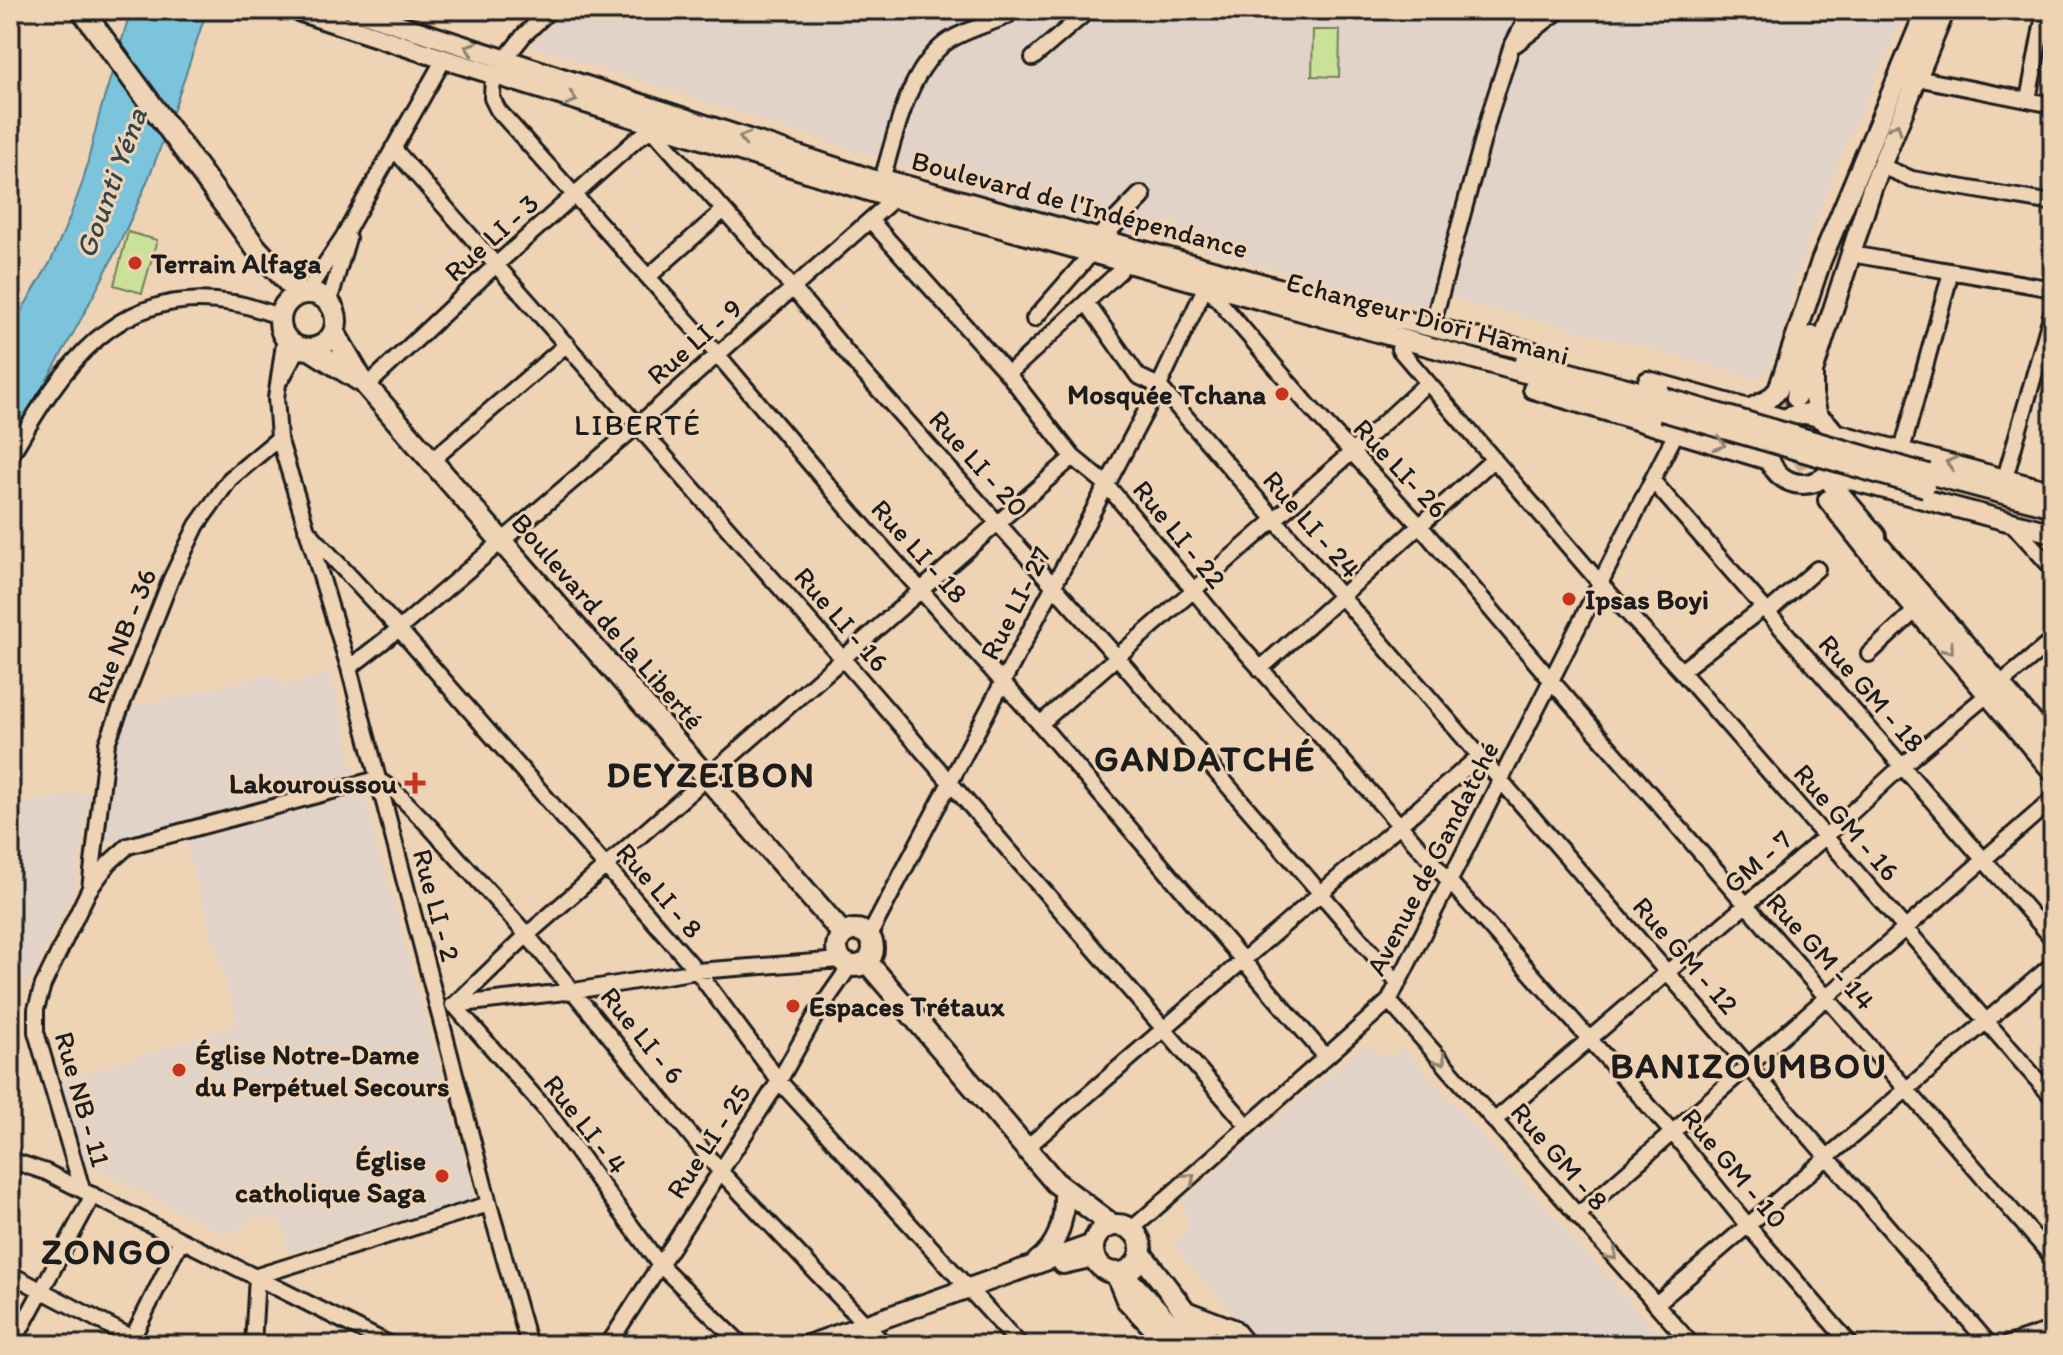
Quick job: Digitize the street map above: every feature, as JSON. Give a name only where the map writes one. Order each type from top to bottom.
[{"type":"highway","points":[[82,10],[256,248],[303,293]]},
{"type":"highway","points":[[256,248],[281,312],[298,344],[328,340],[334,332],[336,316],[323,297],[303,293],[292,297],[281,312]]},
{"type":"highway","name":"Boulevard de la Liberté","points":[[334,332],[365,384],[843,934]]},
{"type":"highway","name":"Boulevard de la Liberté","points":[[298,344],[365,384]]},
{"type":"highway","points":[[853,963],[873,947],[869,936],[853,930],[843,934],[837,944],[853,963],[1025,1149],[1190,1345]]},
{"type":"highway","points":[[1108,1251],[1134,1266],[1141,1254],[1211,1345]]},
{"type":"main road","name":"Boulevard de l'Indépendance","points":[[295,10],[444,59],[499,67],[917,199]]},
{"type":"main road","name":"Boulevard de l'Indépendance","points":[[354,10],[658,129],[1101,237],[1340,305],[1432,326],[1784,419]]},
{"type":"main road","points":[[1784,419],[1778,403],[1788,396],[1796,361],[1845,221],[1863,185],[1926,10]]},
{"type":"main road","points":[[1818,417],[1813,394],[1813,372],[1851,254],[1863,185],[1881,166],[1945,10]]},
{"type":"main road","name":"Boulevard de l'Indépendance","points":[[874,183],[888,204],[1208,293],[1768,460]]},
{"type":"main road","points":[[1101,237],[1141,196]]},
{"type":"main road","name":"Echangeur Diori Hamani","points":[[917,199],[1926,480]]},
{"type":"main road","points":[[1253,293],[1340,305]]},
{"type":"main road","name":"Echangeur Diori Hamani","points":[[1253,293],[1376,333],[1664,405]]},
{"type":"main road","points":[[1376,333],[1450,364]]},
{"type":"main road","points":[[1749,409],[1769,399],[1788,396]]},
{"type":"main road","points":[[1907,588],[1798,484],[1780,476],[1768,460],[1769,437],[1784,419],[1795,414],[1807,414],[1818,417],[1834,433],[2053,492]]},
{"type":"main road","points":[[1798,484],[1809,484],[1827,475],[1837,458],[1834,433]]},
{"type":"main road","points":[[1827,475],[2053,533]]},
{"type":"main road","points":[[1827,475],[1860,516],[1907,588],[1916,610],[2053,745]]},
{"type":"main road","points":[[1926,480],[2053,507]]},
{"type":"main road","points":[[1926,480],[2053,524]]},
{"type":"main road","points":[[1860,516],[1884,490]]},
{"type":"main road","points":[[1832,499],[1994,690],[2053,772]]},
{"type":"main road","points":[[1028,1267],[1052,1247],[1063,1225],[1059,1190]]},
{"type":"main road","points":[[808,1345],[1028,1267],[1108,1251],[1112,1296],[1123,1313],[1139,1325],[1156,1330],[1169,1345]]},
{"type":"main road","points":[[1183,1310],[1233,1329],[1246,1345]]},
{"type":"street","points":[[499,67],[524,35],[550,10]]},
{"type":"street","points":[[1033,58],[1089,10]]},
{"type":"street","points":[[1432,326],[1491,110],[1511,48],[1531,10]]},
{"type":"street","points":[[1511,48],[1560,10]]},
{"type":"street","points":[[2028,100],[2045,10]]},
{"type":"street","points":[[874,183],[913,85],[926,64],[952,39],[1007,16]]},
{"type":"street","points":[[303,293],[352,222],[444,59]]},
{"type":"street","name":"Rue LI - 18","points":[[499,67],[492,98],[498,110],[717,354],[1326,1057]]},
{"type":"street","points":[[1916,78],[2053,105]]},
{"type":"street","name":"Rue LI - 3","points":[[365,384],[637,139],[658,129]]},
{"type":"street","name":"Rue LI - 20","points":[[658,129],[861,370],[1117,657],[1398,983]]},
{"type":"street","name":"Rue LI - 16","points":[[393,148],[843,659],[1248,1126]]},
{"type":"street","points":[[1881,166],[1912,179],[2053,203]]},
{"type":"street","name":"Rue LI - 9","points":[[349,668],[638,425],[888,204]]},
{"type":"street","points":[[648,277],[724,210]]},
{"type":"street","name":"Rue LI - 22","points":[[871,221],[1008,374],[1073,457],[1106,484],[1260,669],[1449,882]]},
{"type":"street","points":[[329,302],[352,222]]},
{"type":"street","points":[[1851,254],[2053,289]]},
{"type":"street","points":[[1034,319],[1085,261]]},
{"type":"street","points":[[1008,374],[1120,271]]},
{"type":"street","points":[[1902,450],[1951,272]]},
{"type":"street","name":"Rue LI- 27","points":[[869,936],[1208,293]]},
{"type":"street","name":"Rue LI- 26","points":[[1208,293],[1421,527],[1550,679]]},
{"type":"street","points":[[10,457],[68,366],[99,337],[127,317],[152,307],[205,301],[281,312]]},
{"type":"street","name":"Rue LI - 24","points":[[1086,302],[1138,376],[1159,386],[1500,782]]},
{"type":"street","points":[[2005,478],[2053,309]]},
{"type":"street","name":"Rue LI - 2","points":[[298,344],[278,385],[276,413],[279,438],[349,668],[489,1204],[529,1345]]},
{"type":"street","points":[[431,461],[567,344]]},
{"type":"street","name":"Rue GM - 16","points":[[1399,349],[1600,583],[1681,671],[2053,1098]]},
{"type":"street","points":[[1040,724],[1427,383]]},
{"type":"street","name":"Avenue de Gandatché","points":[[1108,1251],[1389,1001],[1677,431]]},
{"type":"street","name":"Rue NB - 36","points":[[89,890],[107,743],[171,579],[197,525],[230,479],[279,438]]},
{"type":"street","points":[[454,1005],[527,935],[1073,457]]},
{"type":"street","points":[[1260,669],[1494,459]]},
{"type":"street","name":"Rue GM - 18","points":[[1652,480],[2053,939]]},
{"type":"street","points":[[2009,520],[2053,569]]},
{"type":"street","name":"Rue LI - 8","points":[[306,529],[399,629],[697,971],[779,1081],[1020,1345]]},
{"type":"street","points":[[1681,671],[1817,569]]},
{"type":"street","points":[[1869,654],[1916,610]]},
{"type":"street","name":"GM - 7","points":[[1494,1121],[1825,837],[1902,766],[2053,640]]},
{"type":"street","name":"Rue GM - 14","points":[[1550,679],[2053,1258]]},
{"type":"street","points":[[1025,1149],[1477,758]]},
{"type":"street","points":[[89,890],[109,863],[128,846],[377,779]]},
{"type":"street","name":"Rue LI - 6","points":[[377,779],[395,791],[431,828],[527,935],[719,1170],[885,1345]]},
{"type":"street","name":"Rue GM - 12","points":[[1500,782],[1990,1345]]},
{"type":"street","points":[[1577,1216],[2053,799]]},
{"type":"street","name":"Rue GM - 10","points":[[1449,882],[1672,1132],[1851,1345]]},
{"type":"street","name":"Rue NB - 11","points":[[88,1192],[36,1032],[36,1009],[43,985],[89,890]]},
{"type":"street","points":[[436,1004],[454,1005],[574,991],[697,971],[853,963]]},
{"type":"street","name":"Rue LI - 25","points":[[608,1345],[779,1081],[816,1015],[853,963]]},
{"type":"street","points":[[1656,1304],[2053,964]]},
{"type":"street","name":"Rue GM - 8","points":[[1389,1001],[1692,1345]]},
{"type":"street","name":"Rue LI - 4","points":[[454,1005],[548,1112],[659,1264],[742,1345]]},
{"type":"street","points":[[10,1160],[46,1172],[88,1192],[391,1345]]},
{"type":"street","points":[[12,1345],[43,1291],[88,1192]]},
{"type":"street","points":[[257,1276],[489,1204]]},
{"type":"street","points":[[10,1274],[136,1343],[181,1240]]},
{"type":"street","points":[[253,1345],[257,1276]]},
{"type":"street","points":[[2006,1345],[2053,1329]]},
{"type":"shaded area","points":[[571,10],[1906,10],[1838,165],[1800,264],[1785,325],[1768,374],[1761,372],[1758,380],[1629,343],[1462,302],[1432,290],[1426,309],[1205,251],[1172,220],[1121,237],[531,46]]},
{"type":"shaded area","points":[[331,672],[355,773],[106,843],[101,836],[107,769],[125,709],[271,674],[284,686]]},
{"type":"shaded area","points":[[352,789],[364,796],[474,1195],[469,1200],[289,1252],[281,1223],[275,1217],[260,1220],[255,1216],[227,1235],[81,1161],[61,1081],[238,1024],[184,838]]},
{"type":"shaded area","points":[[90,792],[75,889],[31,978],[10,988],[10,804]]},
{"type":"shaded area","points":[[1365,1044],[1388,1059],[1404,1048],[1668,1345],[1260,1345],[1174,1246],[1186,1233],[1189,1217],[1181,1201]]},
{"type":"green space","points":[[1313,30],[1340,30],[1339,77],[1312,76]]},
{"type":"green space","name":"Terrain Alfaga","points":[[128,232],[157,240],[142,293],[114,285]]},
{"type":"water","name":"Gounti Yéna","points":[[131,10],[207,10],[165,136],[119,246],[10,442],[10,330],[51,261],[69,219],[83,181]]},
{"type":"tunnel","points":[[1788,398],[1791,429],[1799,453],[1828,500]]},
{"type":"place","name":"Terrain Alfaga","points":[[135,263]]},
{"type":"place","name":"Mosquée Tchana","points":[[1282,394]]},
{"type":"place","name":"Ipsas Boyi","points":[[1569,599]]},
{"type":"place","name":"Lakouroussou","points":[[415,783]]},
{"type":"place","name":"Espaces Trétaux","points":[[793,1006]]},
{"type":"place","name":"Église Notre-Dame du Perpétuel Secours","points":[[179,1070]]},
{"type":"place","name":"Église catholique Saga","points":[[442,1176]]},
{"type":"district","name":"LIBERTÉ","points":[[638,425]]},
{"type":"district","name":"GANDATCHÉ","points":[[1205,758]]},
{"type":"district","name":"DEYZEIBON","points":[[711,774]]},
{"type":"district","name":"BANIZOUMBOU","points":[[1749,1065]]},
{"type":"district","name":"ZONGO","points":[[107,1251]]}]
